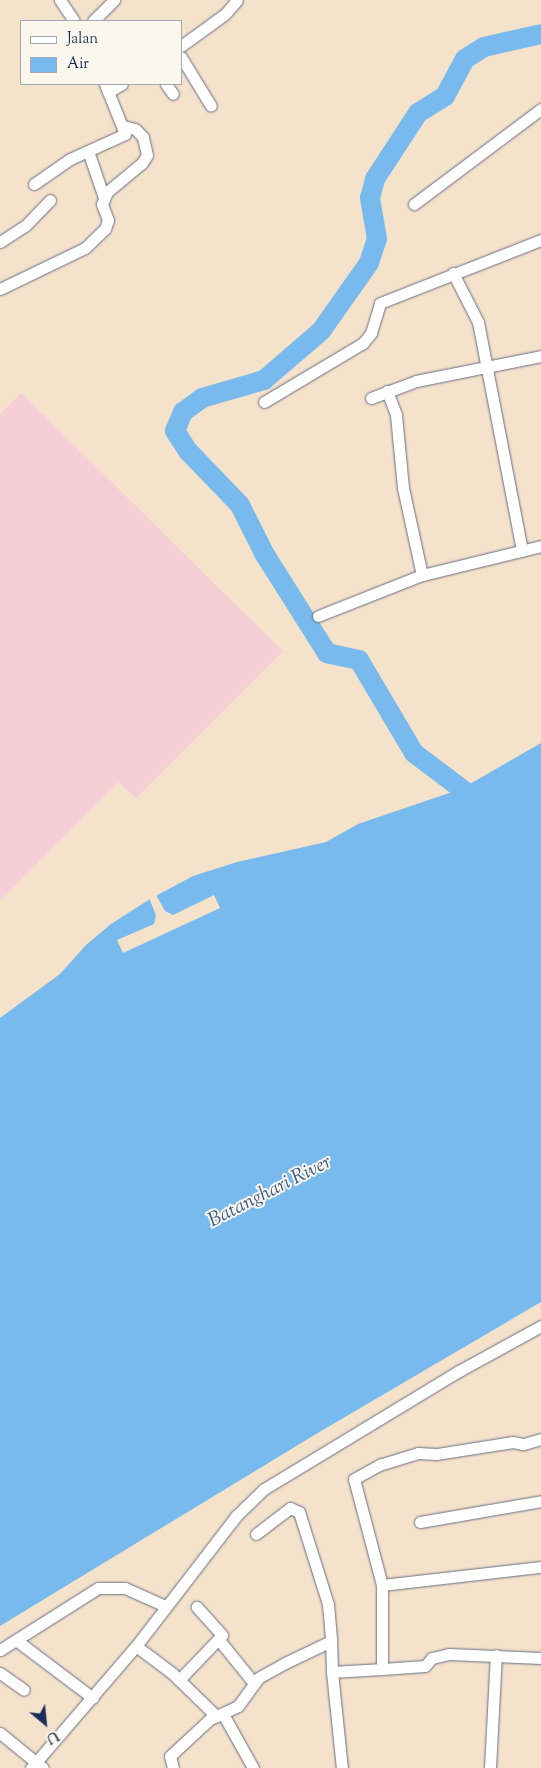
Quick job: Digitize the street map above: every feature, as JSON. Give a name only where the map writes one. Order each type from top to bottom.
[{"type":"street","points":[[60,0],[73,20]]},
{"type":"street","points":[[95,20],[114,0]]},
{"type":"street","points":[[182,45],[237,0]]},
{"type":"street","points":[[182,59],[211,106]]},
{"type":"street","points":[[167,85],[173,94]]},
{"type":"street","points":[[34,184],[70,159],[123,135],[123,126],[107,88]]},
{"type":"street","points":[[414,204],[541,109]]},
{"type":"street","points":[[0,289],[91,244],[108,224],[102,204],[104,198],[147,155],[143,137],[135,129],[123,126]]},
{"type":"street","points":[[88,151],[104,198]]},
{"type":"street","points":[[0,242],[25,226],[50,200]]},
{"type":"street","points":[[264,402],[363,343],[371,333],[380,302],[541,240]]},
{"type":"street","points":[[453,273],[478,322],[522,550]]},
{"type":"street","points":[[371,398],[416,381],[541,356]]},
{"type":"street","points":[[387,391],[396,415],[403,488],[422,575]]},
{"type":"street","points":[[318,616],[422,575],[541,546]]},
{"type":"street","points":[[0,1733],[37,1766],[136,1646],[236,1516],[264,1489],[459,1371],[541,1326]]},
{"type":"street","points":[[382,1669],[382,1585],[355,1477],[381,1464],[418,1453],[436,1454],[513,1442],[523,1444],[541,1439]]},
{"type":"street","points":[[420,1522],[541,1501]]},
{"type":"street","points":[[256,1534],[290,1508],[299,1512],[328,1604],[332,1672],[342,1768]]},
{"type":"street","points":[[382,1585],[541,1567]]},
{"type":"street","points":[[0,1650],[98,1588],[125,1588],[165,1606]]},
{"type":"street","points":[[179,1680],[219,1640],[222,1633],[198,1607]]},
{"type":"street","points":[[16,1640],[93,1698]]},
{"type":"street","points":[[219,1640],[253,1682]]},
{"type":"street","points":[[173,1768],[170,1756],[219,1715],[238,1706],[253,1682],[331,1641]]},
{"type":"street","points":[[136,1646],[219,1715],[252,1768]]},
{"type":"street","points":[[332,1672],[425,1666],[432,1658],[448,1654],[541,1658]]},
{"type":"street","points":[[490,1768],[496,1655]]},
{"type":"street","points":[[0,1673],[24,1690]]},
{"type":"shaded area","points":[[21,393],[283,651],[136,798],[118,782],[0,901],[0,414]]},
{"type":"water","name":"Batanghari River","points":[[541,743],[541,1302],[316,1434],[0,1626],[0,1018],[60,974],[86,945],[111,924],[150,899],[193,876],[237,862],[326,842],[358,824],[461,789]]},
{"type":"pier","points":[[155,893],[165,911],[173,915],[214,895],[220,908],[123,953],[117,940],[154,924],[156,915],[148,896]]},
{"type":"waterway","points":[[483,805],[414,753],[359,660],[327,653],[265,555],[240,505],[188,451],[175,431],[183,412],[202,398],[264,380],[321,331],[369,263],[377,239],[370,198],[375,179],[418,113],[445,96],[465,59],[484,47],[541,34]]}]
